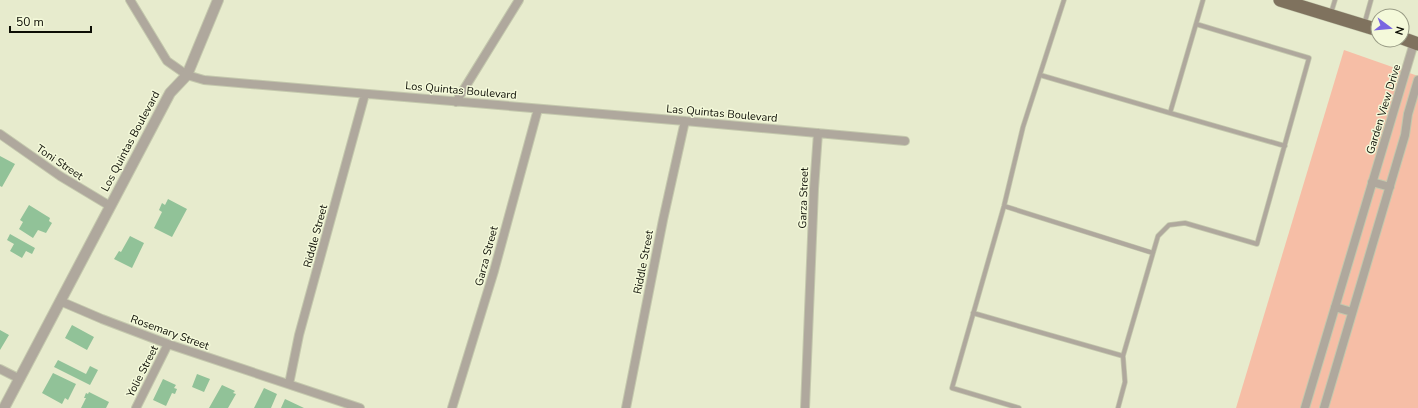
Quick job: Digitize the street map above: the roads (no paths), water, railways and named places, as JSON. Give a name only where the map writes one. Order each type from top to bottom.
[{"type":"main road","points":[[1280,0],[1370,27]]},
{"type":"street","points":[[130,0],[167,61],[187,75],[218,0]]},
{"type":"street","points":[[456,102],[519,0]]},
{"type":"street","name":"Garden View Drive","points":[[1305,408],[1372,182],[1416,44]]},
{"type":"street","name":"Los Quintas Boulevard","points":[[4,408],[170,93],[187,75],[204,80],[538,109]]},
{"type":"street","points":[[1324,408],[1405,135],[1408,114],[1418,80]]},
{"type":"street","name":"Riddle Street","points":[[289,384],[300,335],[365,94]]},
{"type":"street","name":"Las Quintas Boulevard","points":[[538,109],[904,141]]},
{"type":"street","name":"Garza Street","points":[[452,408],[494,271],[538,109]]},
{"type":"street","name":"Riddle Street","points":[[626,408],[662,220],[685,121]]},
{"type":"street","name":"Garza Street","points":[[805,408],[814,189],[818,133]]},
{"type":"street","name":"Toni Street","points":[[0,134],[60,176],[110,206]]},
{"type":"street","points":[[1372,182],[1390,187]]},
{"type":"street","name":"Rosemary Street","points":[[60,301],[168,344],[289,384],[338,405],[360,408]]},
{"type":"street","points":[[1335,307],[1352,312]]},
{"type":"street","name":"Yolie Street","points":[[136,408],[168,344]]},
{"type":"street","points":[[0,369],[20,379]]},
{"type":"lane","points":[[1019,408],[952,388],[1004,206],[1023,127],[1064,0]]},
{"type":"lane","points":[[1170,113],[1203,0]]},
{"type":"lane","points":[[1331,15],[1335,0]]},
{"type":"lane","points":[[1364,25],[1371,0]]},
{"type":"lane","points":[[1118,408],[1125,382],[1124,356],[1158,236],[1169,225],[1185,223],[1257,244],[1310,58],[1196,24]]},
{"type":"lane","points":[[1040,75],[1285,146]]},
{"type":"lane","points":[[1004,206],[1153,253]]},
{"type":"lane","points":[[973,313],[1124,356]]}]
